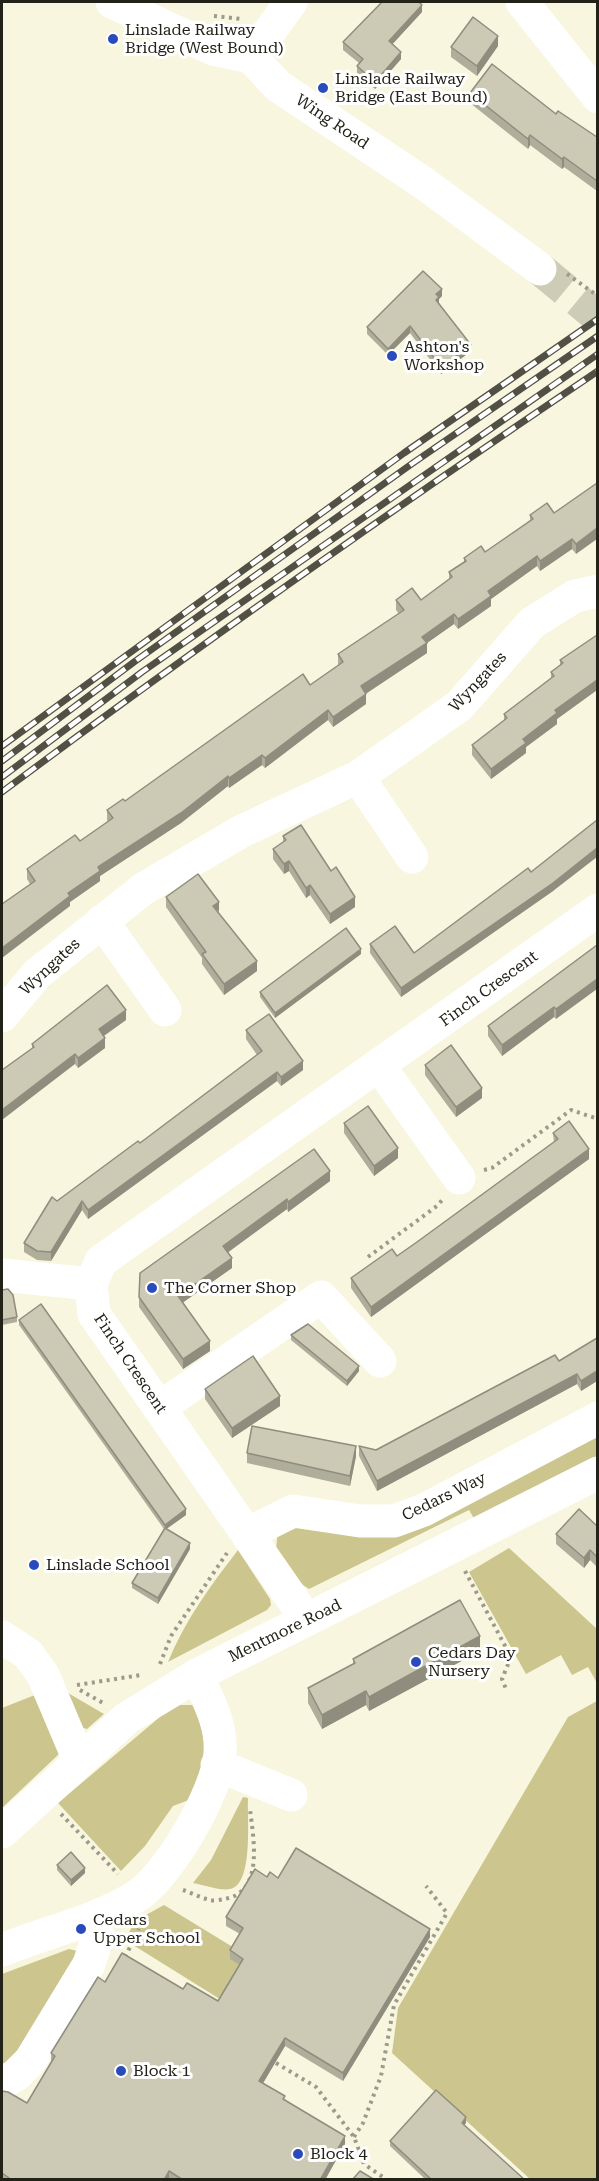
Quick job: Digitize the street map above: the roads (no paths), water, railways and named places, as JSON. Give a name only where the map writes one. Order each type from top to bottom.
[{"type":"street","points":[[112,2],[213,49],[250,57],[291,2]]},
{"type":"street","points":[[522,2],[597,97]]},
{"type":"street","name":"Wing Road","points":[[250,57],[278,86],[425,184],[540,269]]},
{"type":"street","name":"Wyngates","points":[[2,1016],[37,975],[143,889],[242,831],[358,777],[459,706],[532,623],[574,596],[597,591]]},
{"type":"street","points":[[358,777],[412,857]]},
{"type":"street","name":"Finch Crescent","points":[[307,1620],[93,1314],[91,1284],[101,1261],[380,1067],[597,910]]},
{"type":"street","points":[[102,921],[165,1010]]},
{"type":"street","points":[[380,1067],[459,1178]]},
{"type":"street","points":[[2,1275],[91,1284]]},
{"type":"street","points":[[159,1408],[321,1297],[380,1361]]},
{"type":"street","name":"Cedars Way","points":[[248,1534],[293,1511],[360,1521],[394,1521],[424,1510],[597,1418]]},
{"type":"street","name":"Mentmore Road","points":[[2,1833],[127,1718],[196,1675],[597,1473]]},
{"type":"street","points":[[4,1640],[28,1654],[43,1675],[79,1760]]},
{"type":"street","points":[[2,1950],[93,1918],[138,1895],[168,1863],[192,1829],[220,1753],[216,1716],[196,1675]]},
{"type":"street","points":[[217,1765],[291,1796]]},
{"type":"street","points":[[2,2083],[16,2075],[30,2061],[89,1964],[98,1936],[93,1918]]},
{"type":"tunnel","points":[[540,269],[598,317]]},
{"type":"railway","points":[[2,746],[404,453],[598,319]]},
{"type":"railway","points":[[2,761],[134,662],[413,463],[598,336]]},
{"type":"railway","points":[[2,777],[142,672],[598,354]]},
{"type":"railway","points":[[2,792],[297,578],[598,371]]},
{"type":"place","name":"Linslade Railway Bridge (West Bound)","points":[[113,39]]},
{"type":"place","name":"Linslade Railway Bridge (East Bound)","points":[[323,88]]},
{"type":"place","name":"Ashton's Workshop","points":[[392,356]]},
{"type":"place","name":"The Corner Shop","points":[[152,1288]]},
{"type":"place","name":"Linslade School","points":[[34,1565]]},
{"type":"place","name":"Cedars Day Nursery","points":[[416,1662]]},
{"type":"place","name":"Cedars Upper School","points":[[81,1929]]},
{"type":"place","name":"Block 1","points":[[121,2071]]},
{"type":"place","name":"Block 4","points":[[298,2154]]}]
